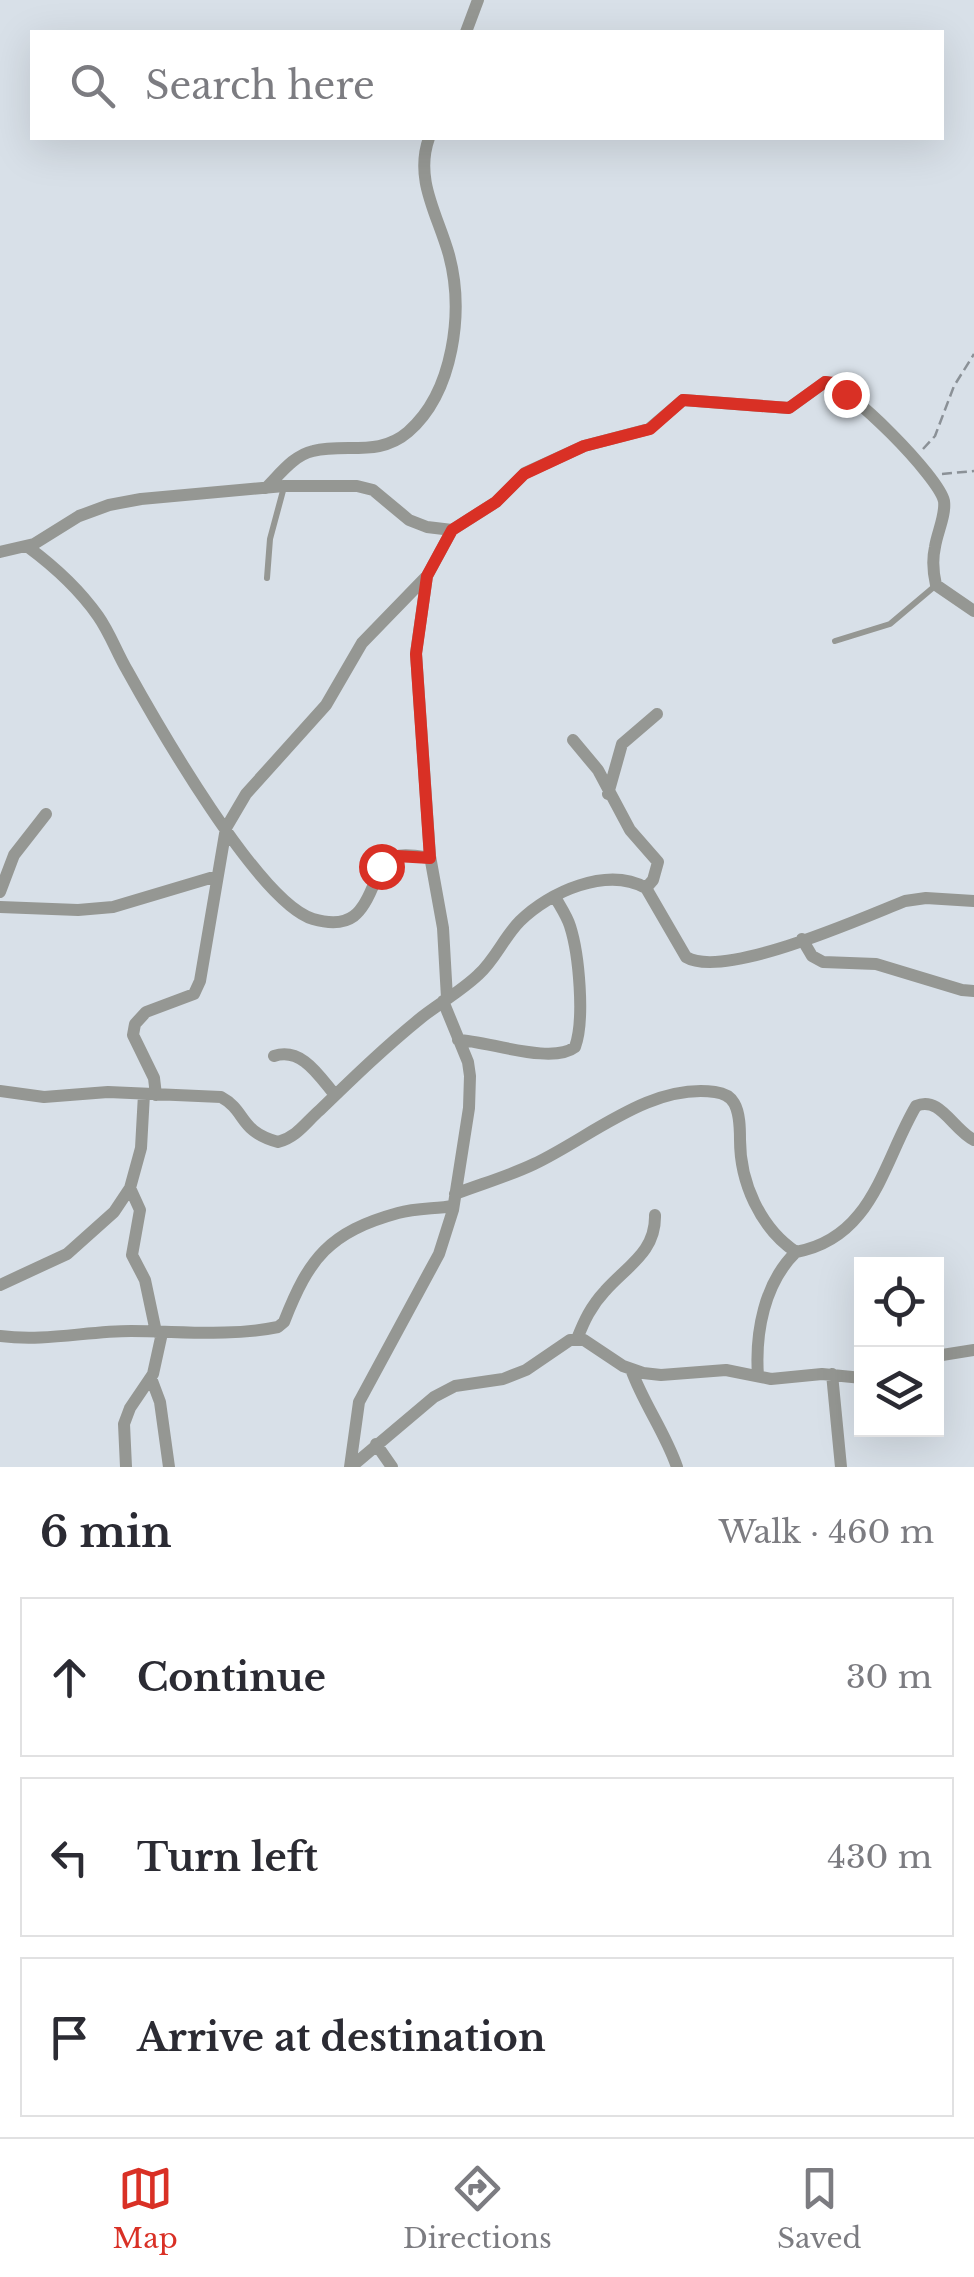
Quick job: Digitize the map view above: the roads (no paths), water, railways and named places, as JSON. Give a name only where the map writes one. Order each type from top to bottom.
[{"type":"street","points":[[467,30],[478,0]]},
{"type":"street","points":[[266,488],[298,457],[312,451],[356,451],[394,442],[410,430],[444,381],[452,342],[454,280],[425,189],[429,140]]},
{"type":"street","points":[[0,1285],[68,1254],[114,1212],[130,1188],[150,1095],[149,1064],[132,1034],[146,1012],[194,994],[200,981],[226,828],[246,794],[326,705],[362,643],[427,576],[452,530],[496,502],[524,474],[584,446],[650,429],[677,403],[689,399],[789,408],[817,384],[834,383],[938,487],[944,503],[932,568],[936,585],[974,612]]},
{"type":"street","points":[[0,552],[28,546],[79,516],[109,505],[284,486],[341,484],[373,490],[410,520],[426,527],[452,530]]},
{"type":"street","points":[[28,546],[54,566],[100,618],[160,728],[226,828],[278,896],[295,910],[332,922],[358,915],[387,860],[396,856],[430,858]]},
{"type":"street","points":[[351,1467],[359,1402],[440,1254],[454,1200],[468,1108],[470,1076],[445,1000],[443,928],[430,858],[416,682],[419,623],[427,576]]},
{"type":"street","points":[[608,794],[622,744],[658,714]]},
{"type":"street","points":[[574,740],[592,762],[639,842],[658,862],[653,880],[646,888]]},
{"type":"street","points":[[0,892],[14,856],[46,814]]},
{"type":"street","points":[[0,907],[114,907],[218,876]]},
{"type":"street","points":[[0,1091],[44,1097],[108,1092],[222,1097],[248,1128],[278,1142],[299,1131],[335,1095],[493,960],[518,922],[555,897],[589,882],[619,880],[646,888],[675,942],[694,962],[710,963],[761,954],[905,902],[926,898],[974,900]]},
{"type":"street","points":[[458,1040],[482,1041],[541,1054],[562,1054],[575,1047],[580,1034],[574,951],[570,927],[555,897]]},
{"type":"street","points":[[802,939],[812,956],[822,962],[876,964],[974,991]]},
{"type":"street","points":[[274,1056],[284,1052],[300,1057],[335,1095]]},
{"type":"street","points":[[0,1336],[52,1340],[88,1334],[212,1334],[278,1327],[284,1322],[306,1271],[329,1245],[347,1234],[399,1213],[454,1200],[532,1165],[636,1106],[676,1091],[724,1094],[734,1102],[739,1120],[740,1161],[748,1191],[779,1238],[796,1252]]},
{"type":"street","points":[[758,1376],[756,1351],[770,1291],[780,1270],[796,1252],[814,1249],[846,1228],[870,1204],[916,1106],[936,1104],[953,1125],[974,1140]]},
{"type":"street","points":[[126,1467],[124,1424],[151,1378],[159,1332],[145,1280],[132,1255],[140,1210],[130,1188]]},
{"type":"street","points":[[576,1339],[593,1306],[641,1258],[656,1228],[655,1214]]},
{"type":"street","points":[[351,1467],[434,1397],[456,1386],[504,1379],[576,1339],[584,1340],[630,1369],[661,1375],[726,1370],[793,1379],[832,1374],[854,1377]]},
{"type":"street","points":[[944,1355],[974,1350]]},
{"type":"street","points":[[630,1369],[677,1467]]},
{"type":"street","points":[[832,1374],[841,1467]]},
{"type":"street","points":[[151,1378],[160,1402],[169,1467]]},
{"type":"street","points":[[376,1444],[392,1467]]},
{"type":"lane","points":[[267,578],[270,539],[284,486]]},
{"type":"lane","points":[[834,640],[890,624],[936,585]]}]
